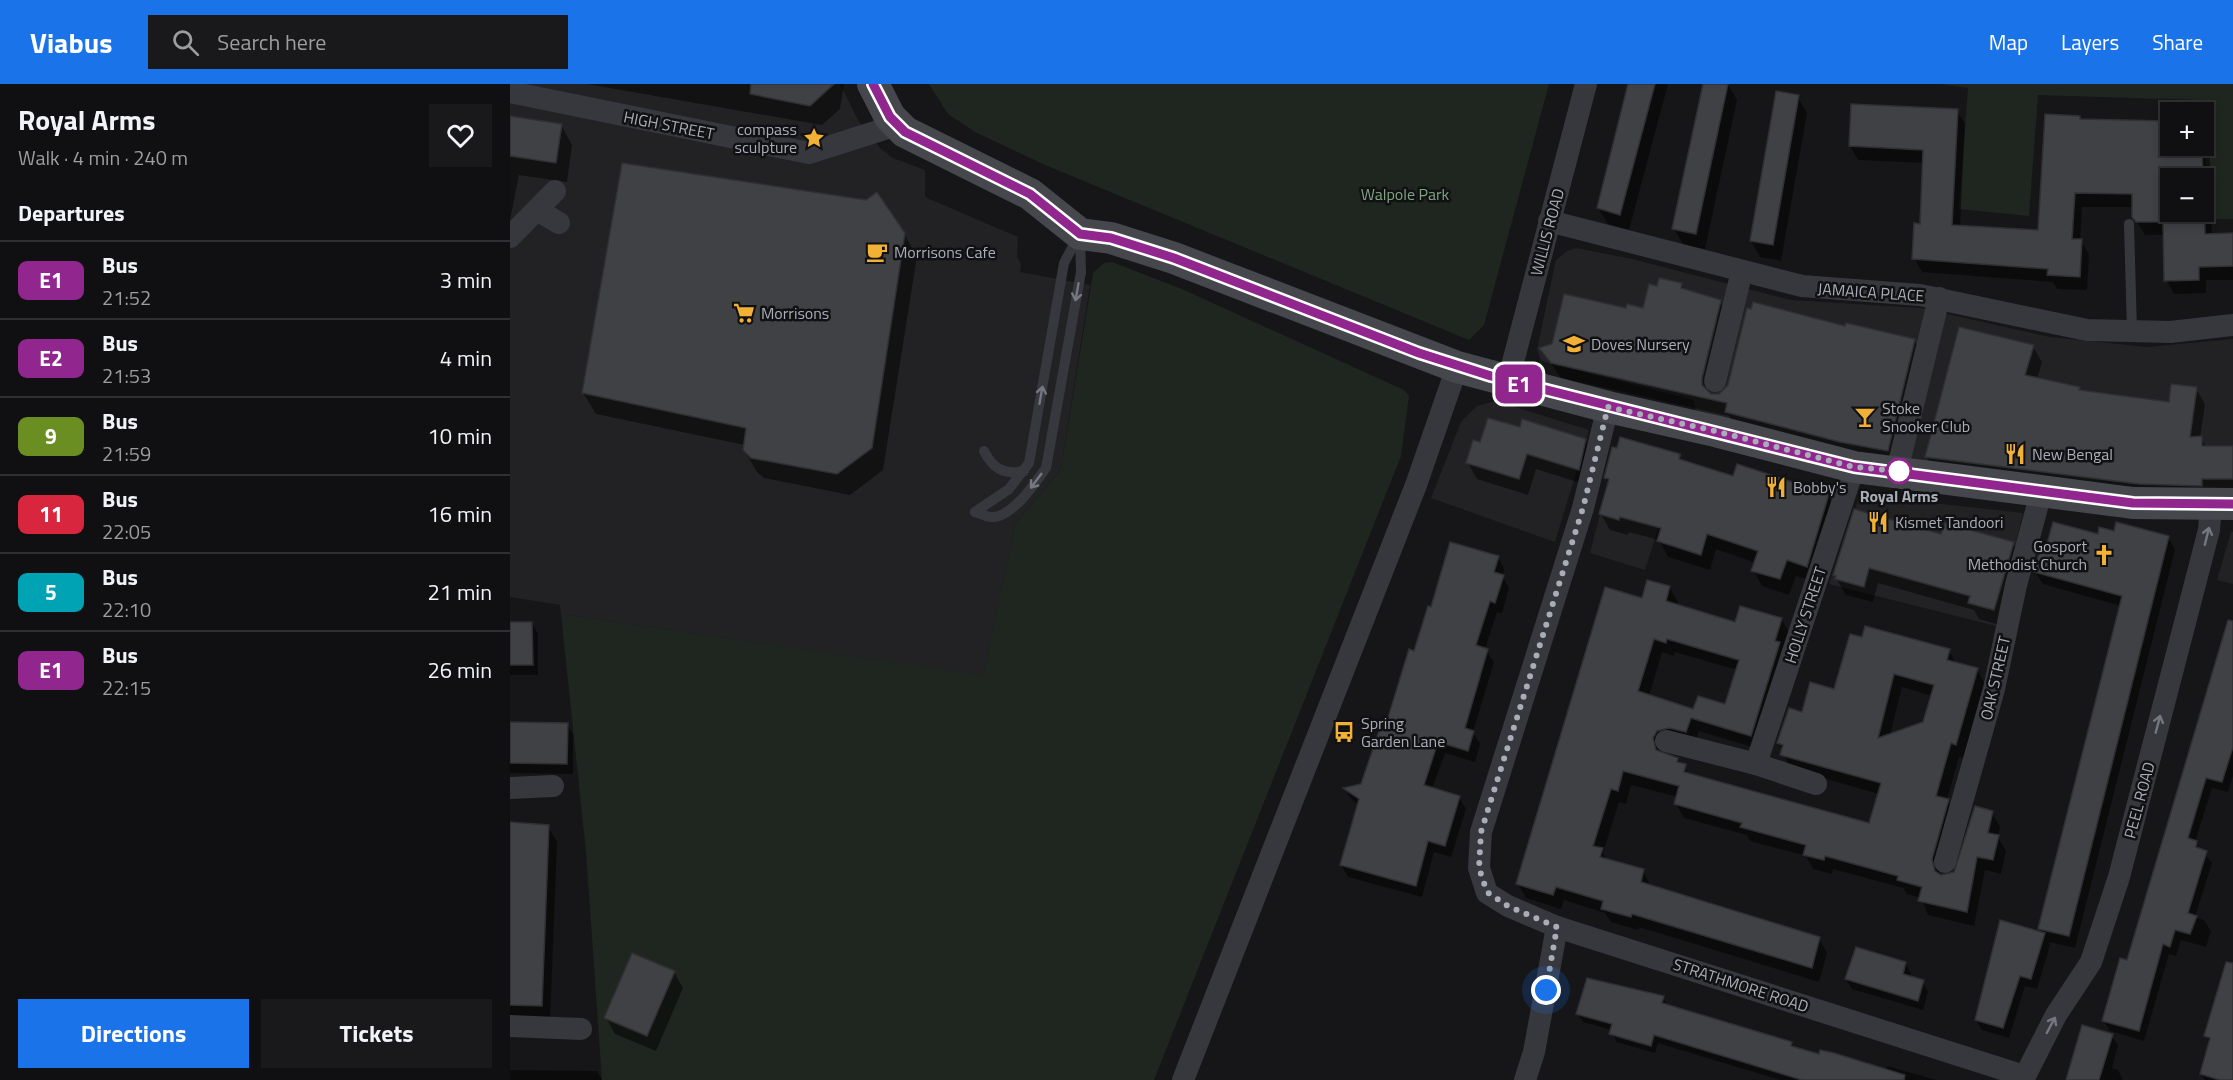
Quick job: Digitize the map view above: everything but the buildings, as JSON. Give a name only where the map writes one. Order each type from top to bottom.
[{"type":"street","points":[[873,84],[884,108],[897,125],[922,143],[1030,194],[1080,234],[1111,238],[1174,258],[1456,366],[1608,407],[1715,431],[1854,467],[2133,503],[2222,504]]},
{"type":"street","name":"WILLIS ROAD","points":[[1508,381],[1586,84]]},
{"type":"street","name":"HIGH STREET","points":[[510,92],[809,153],[897,125]]},
{"type":"street","points":[[510,237],[555,191]]},
{"type":"street","points":[[537,210],[559,223]]},
{"type":"street","name":"JAMAICA PLACE","points":[[1549,221],[1821,289],[1898,292],[1939,298],[2056,325],[2132,333],[2179,332],[2233,325]]},
{"type":"street","points":[[1716,381],[1742,271]]},
{"type":"street","points":[[1897,471],[1939,298]]},
{"type":"street","points":[[1183,1080],[1416,485],[1456,366]]},
{"type":"street","name":"STRATHMORE ROAD","points":[[1608,407],[1583,508],[1481,832],[1479,868],[1487,892],[1508,906],[1557,927],[2024,1078]]},
{"type":"street","name":"HOLLY STREET","points":[[1756,764],[1854,467]]},
{"type":"street","name":"OAK STREET","points":[[1945,862],[1994,689],[2016,585],[2042,493]]},
{"type":"street","name":"PEEL ROAD","points":[[2024,1078],[2056,1015],[2091,962],[2119,877],[2209,530],[2222,504]]},
{"type":"street","points":[[1666,741],[1756,764],[1816,784]]},
{"type":"street","points":[[510,788],[553,786]]},
{"type":"street","points":[[1525,1080],[1534,1052],[1557,927]]},
{"type":"street","points":[[510,1026],[581,1029]]},
{"type":"lane","points":[[2129,224],[2132,333]]},
{"type":"lane","points":[[1080,234],[1081,272],[1046,468],[1027,493],[999,516],[988,517],[975,512],[1009,489],[1029,463],[1064,263],[1080,234]]},
{"type":"lane","points":[[984,451],[989,461],[1000,471],[1012,473],[1024,471]]},
{"type":"shaded area","points":[[510,84],[840,84],[858,120],[881,149],[893,158],[925,170],[925,197],[1018,237],[1017,256],[1021,264],[1020,272],[1090,285],[1061,469],[1015,524],[983,676],[561,614],[560,605],[510,597]]},
{"type":"shaded area","points":[[1576,248],[1632,259],[1791,300],[1921,308],[2050,337],[2147,347],[2233,339],[2233,491],[2209,493],[2079,485],[1859,455],[1743,426],[1695,410],[1694,400],[1541,361],[1537,349],[1556,260],[1567,251]]},
{"type":"shaded area","points":[[1496,401],[1589,430],[1555,542],[1431,498],[1461,422],[1477,406]]},
{"type":"shaded area","points":[[1620,437],[1682,454],[1645,570],[1590,553]]},
{"type":"shaded area","points":[[1860,495],[2023,513],[1996,626],[1829,584]]},
{"type":"shaded area","points":[[2231,532],[2233,532],[2233,584],[2217,580]]},
{"type":"green space","name":"Walpole Park","points":[[929,84],[1549,84],[1484,325],[1469,340],[1045,165],[975,132],[948,114]]},
{"type":"green space","points":[[1941,84],[2233,84],[2233,219],[2214,219],[2214,168],[2206,168],[2205,156],[2214,156],[2214,102],[2200,102],[2200,100],[2038,95],[2029,216],[1959,209],[1968,88]]},
{"type":"green space","points":[[1112,262],[1182,289],[1404,390],[1409,396],[1401,456],[1154,1080],[602,1080],[586,852],[561,614],[983,675],[1015,524],[1061,469],[1093,273],[1104,263]]},
{"type":"bus line","name":"E1","points":[[873,84],[890,117],[905,132],[922,143],[1030,194],[1046,204],[1080,234],[1111,238],[1174,258],[1439,361],[1608,407],[1715,431],[1854,467],[2133,503],[2233,504]]},
{"type":"place","name":"compass sculpture","points":[[814,138]]},
{"type":"place","name":"Morrisons Cafe","points":[[877,252]]},
{"type":"place","name":"Morrisons","points":[[744,313]]},
{"type":"place","name":"Doves Nursery","points":[[1574,344]]},
{"type":"place","name":"Stoke Snooker Club","points":[[1865,417]]},
{"type":"place","name":"New Bengal","points":[[2015,454]]},
{"type":"place","name":"Royal Arms","points":[[1899,471]]},
{"type":"place","name":"Bobby's","points":[[1776,487]]},
{"type":"place","name":"Kismet Tandoori","points":[[1878,522]]},
{"type":"place","name":"Gosport Methodist Church","points":[[2104,555]]},
{"type":"place","name":"Spring Garden Lane","points":[[1344,732]]},
{"type":"route","points":[[1546,990],[1557,927],[1508,906],[1487,892],[1479,868],[1481,832],[1583,508],[1608,407],[1715,431],[1854,467],[1899,471]]}]
